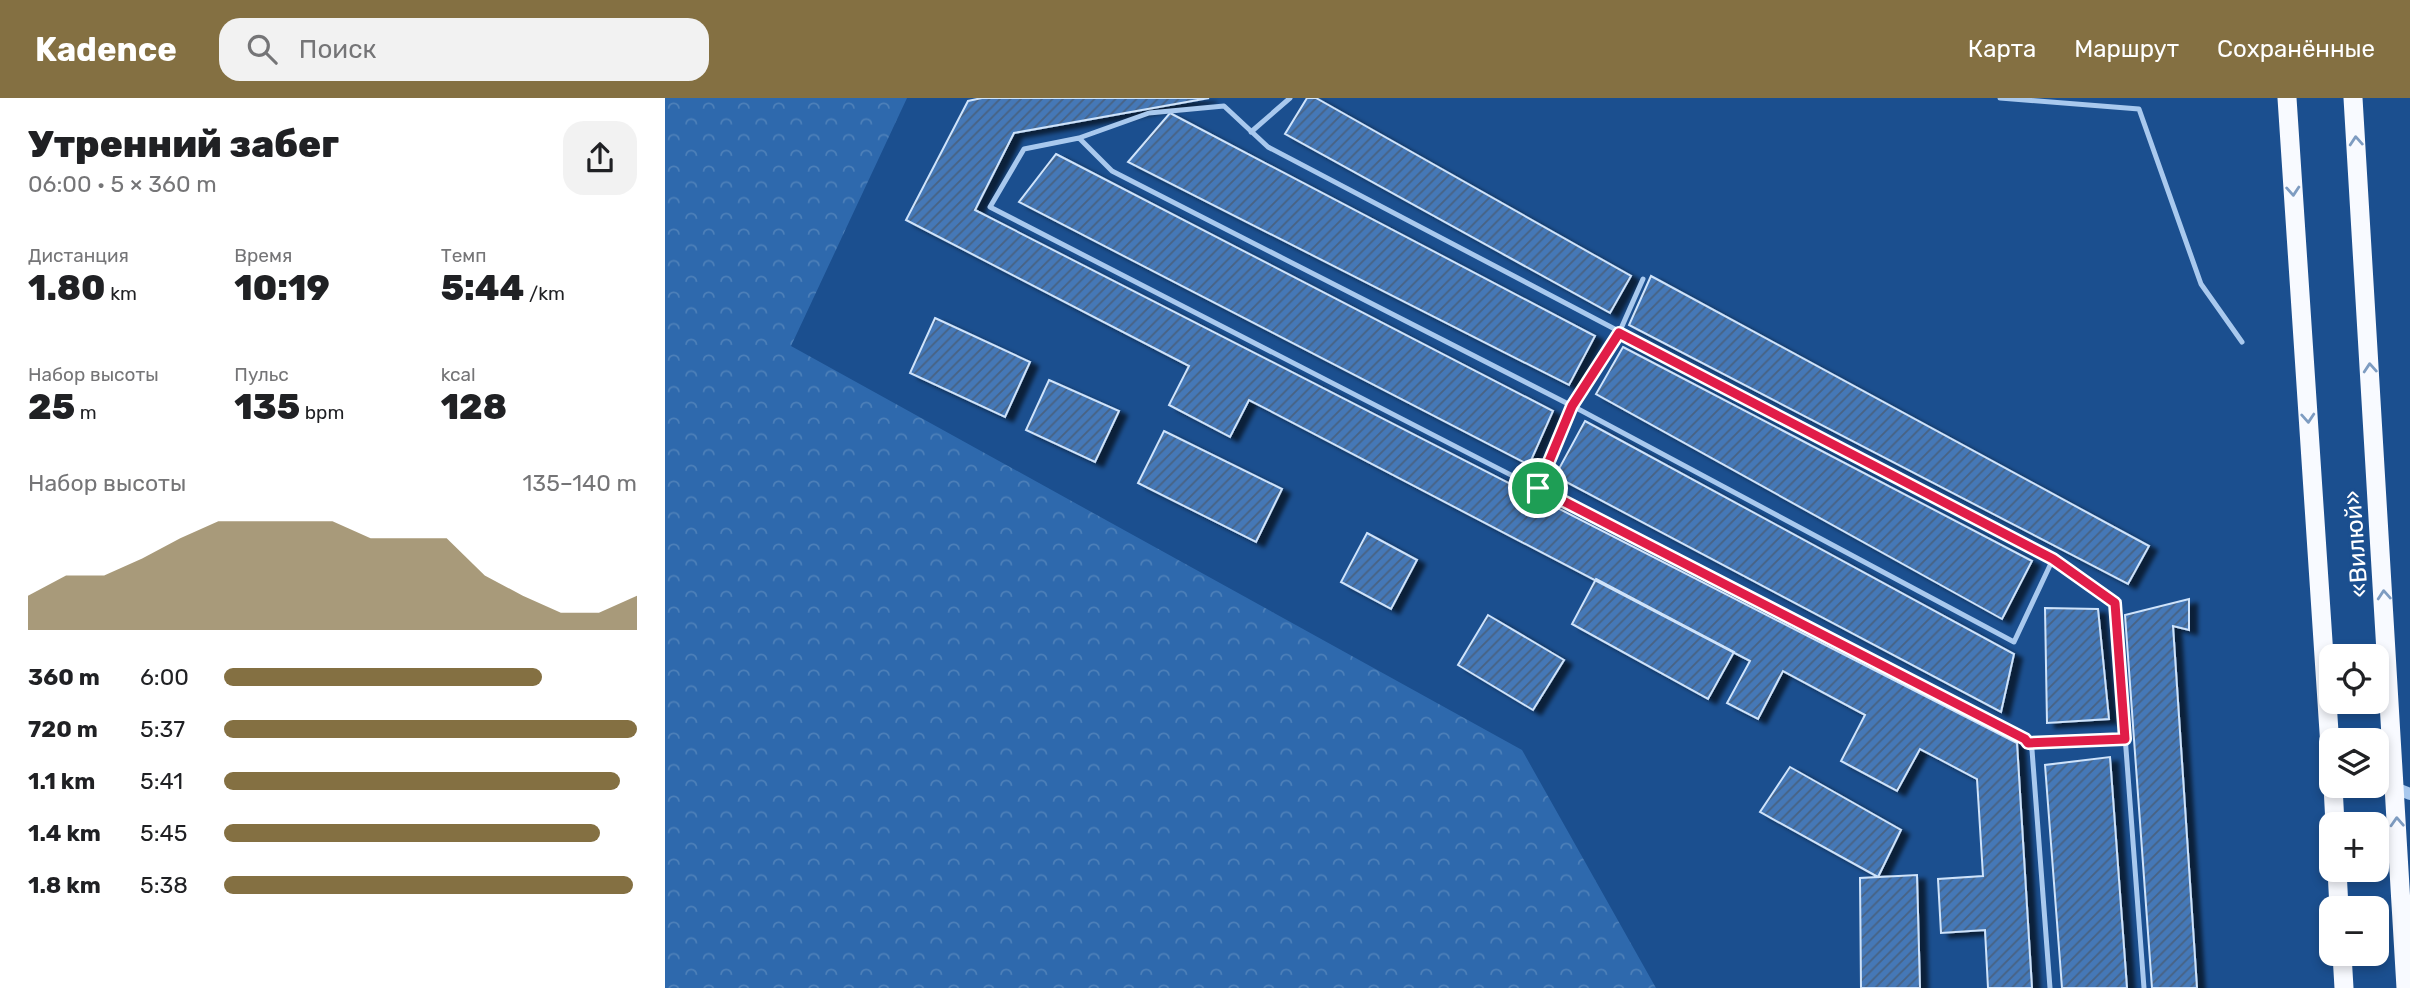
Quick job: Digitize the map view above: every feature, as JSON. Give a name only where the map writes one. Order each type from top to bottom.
[{"type":"highway","name":"«Вилюй»","points":[[2287,98],[2329,728]]},
{"type":"highway","name":"«Вилюй»","points":[[2353,98],[2402,791],[2406,988]]},
{"type":"highway","points":[[2343,966],[2344,988]]},
{"type":"lane","points":[[1251,132],[1290,98]]},
{"type":"lane","points":[[2000,98],[2139,109],[2201,284],[2242,342]]},
{"type":"lane","points":[[2050,988],[2032,750],[2025,739],[990,207],[1024,149],[1079,138],[1149,113],[1224,106],[1268,147],[2053,559],[2115,603],[2144,988]]},
{"type":"lane","points":[[1079,138],[1112,171],[1572,406],[2014,642],[2053,559]]},
{"type":"lane","points":[[1538,488],[1572,406],[1619,333],[1643,279]]},
{"type":"lane","points":[[2028,743],[2125,739]]},
{"type":"green space","points":[[665,98],[907,98],[791,346],[1522,750],[1656,988],[665,988]]},
{"type":"building","points":[[982,98],[1209,98],[1014,133],[975,210],[2017,743],[2032,988],[1988,988],[1985,930],[1941,933],[1938,879],[1983,876],[1977,779],[1920,749],[1897,791],[1841,761],[1865,715],[1783,671],[1758,719],[1727,703],[1750,661],[1249,400],[1230,437],[1169,405],[1189,366],[906,220],[968,101]]},
{"type":"building","points":[[1307,98],[1316,98],[1631,276],[1610,313],[1285,134]]},
{"type":"building","points":[[1170,113],[1595,336],[1569,385],[1128,162]]},
{"type":"building","points":[[1056,154],[1553,411],[1529,465],[1019,202]]},
{"type":"building","points":[[1651,276],[2149,546],[2128,584],[1629,325]]},
{"type":"building","points":[[935,318],[1030,362],[1005,417],[910,373]]},
{"type":"building","points":[[1623,347],[2032,561],[2002,619],[1596,394]]},
{"type":"building","points":[[1049,380],[1119,411],[1095,462],[1026,430]]},
{"type":"building","points":[[1585,421],[2014,654],[2001,712],[1555,476]]},
{"type":"building","points":[[1164,431],[1282,489],[1256,542],[1138,483]]},
{"type":"building","points":[[1367,533],[1417,560],[1391,609],[1341,582]]},
{"type":"building","points":[[1596,579],[1734,652],[1708,699],[1572,624]]},
{"type":"building","points":[[2189,599],[2189,630],[2173,626],[2197,988],[2152,988],[2125,615]]},
{"type":"building","points":[[2045,608],[2098,609],[2109,719],[2047,723]]},
{"type":"building","points":[[1488,615],[1564,660],[1533,710],[1458,665]]},
{"type":"building","points":[[2110,757],[2127,988],[2062,988],[2045,765]]},
{"type":"building","points":[[1790,767],[1901,830],[1878,877],[1760,812]]},
{"type":"building","points":[[1917,875],[1920,988],[1861,988],[1860,878]]},
{"type":"route","points":[[1619,333],[2053,559],[2115,603],[2125,739],[2028,743],[2025,739],[1538,488],[1572,406],[1619,333]]}]
